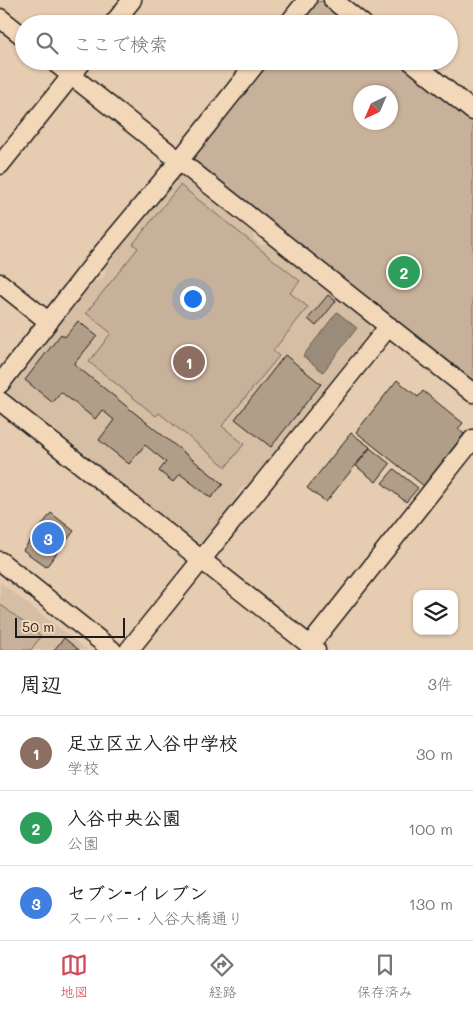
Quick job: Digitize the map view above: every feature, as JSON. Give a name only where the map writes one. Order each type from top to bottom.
[{"type":"street","points":[[120,15],[132,0]]},
{"type":"street","points":[[295,15],[307,0]]},
{"type":"street","points":[[333,0],[352,15]]},
{"type":"street","points":[[0,18],[15,30]]},
{"type":"street","points":[[64,70],[473,393]]},
{"type":"street","points":[[0,166],[76,70]]},
{"type":"street","points":[[0,384],[99,257],[179,161],[251,70]]},
{"type":"street","points":[[422,70],[473,111]]},
{"type":"street","points":[[0,283],[49,322]]},
{"type":"street","points":[[129,650],[389,326]]},
{"type":"street","points":[[0,401],[313,647],[473,439]]},
{"type":"street","points":[[0,560],[112,650]]},
{"type":"shaded area","points":[[325,1],[342,15],[304,15],[314,2]]},
{"type":"shaded area","points":[[260,70],[411,70],[473,120],[473,382],[195,162],[194,154]]},
{"type":"shaded area","points":[[185,177],[253,230],[254,239],[262,245],[269,244],[370,323],[371,333],[248,487],[244,486],[236,495],[238,500],[204,543],[192,543],[130,495],[130,489],[116,477],[110,478],[61,440],[61,435],[53,427],[47,428],[11,401],[8,390],[94,281],[98,282],[105,275],[106,267],[176,178]]},
{"type":"shaded area","points":[[180,185],[300,281],[290,293],[308,307],[273,351],[279,356],[222,426],[244,444],[226,467],[159,413],[156,416],[89,362],[111,333],[86,313],[138,248],[133,244]]},
{"type":"shaded area","points":[[337,312],[357,328],[323,372],[303,356]]},
{"type":"shaded area","points":[[0,582],[87,650],[0,650]]},
{"type":"shaded area","points":[[0,604],[41,636],[31,650],[0,650]]},
{"type":"building","points":[[328,295],[336,301],[316,326],[308,319]]},
{"type":"building","points":[[78,321],[97,336],[74,364],[223,484],[211,498],[180,474],[173,482],[159,471],[166,462],[145,445],[129,464],[99,440],[114,420],[102,410],[95,419],[61,392],[53,403],[25,380],[61,334],[65,337]]},
{"type":"building","points":[[285,355],[321,384],[271,447],[235,419]]},
{"type":"building","points":[[397,380],[418,397],[423,391],[463,423],[458,429],[464,434],[424,486],[356,432]]},
{"type":"building","points":[[351,433],[370,447],[326,502],[307,488]]},
{"type":"building","points":[[370,448],[390,464],[376,482],[356,466]]},
{"type":"building","points":[[394,469],[418,488],[406,502],[382,483]]},
{"type":"building","points":[[51,513],[74,531],[46,567],[23,550]]},
{"type":"building","points":[[64,638],[79,650],[54,650]]},
{"type":"place","name":"入谷中央公園","points":[[404,272]]},
{"type":"place","name":"足立区立入谷中学校","points":[[189,362]]},
{"type":"place","name":"セブン-イレブン","points":[[48,538]]}]
